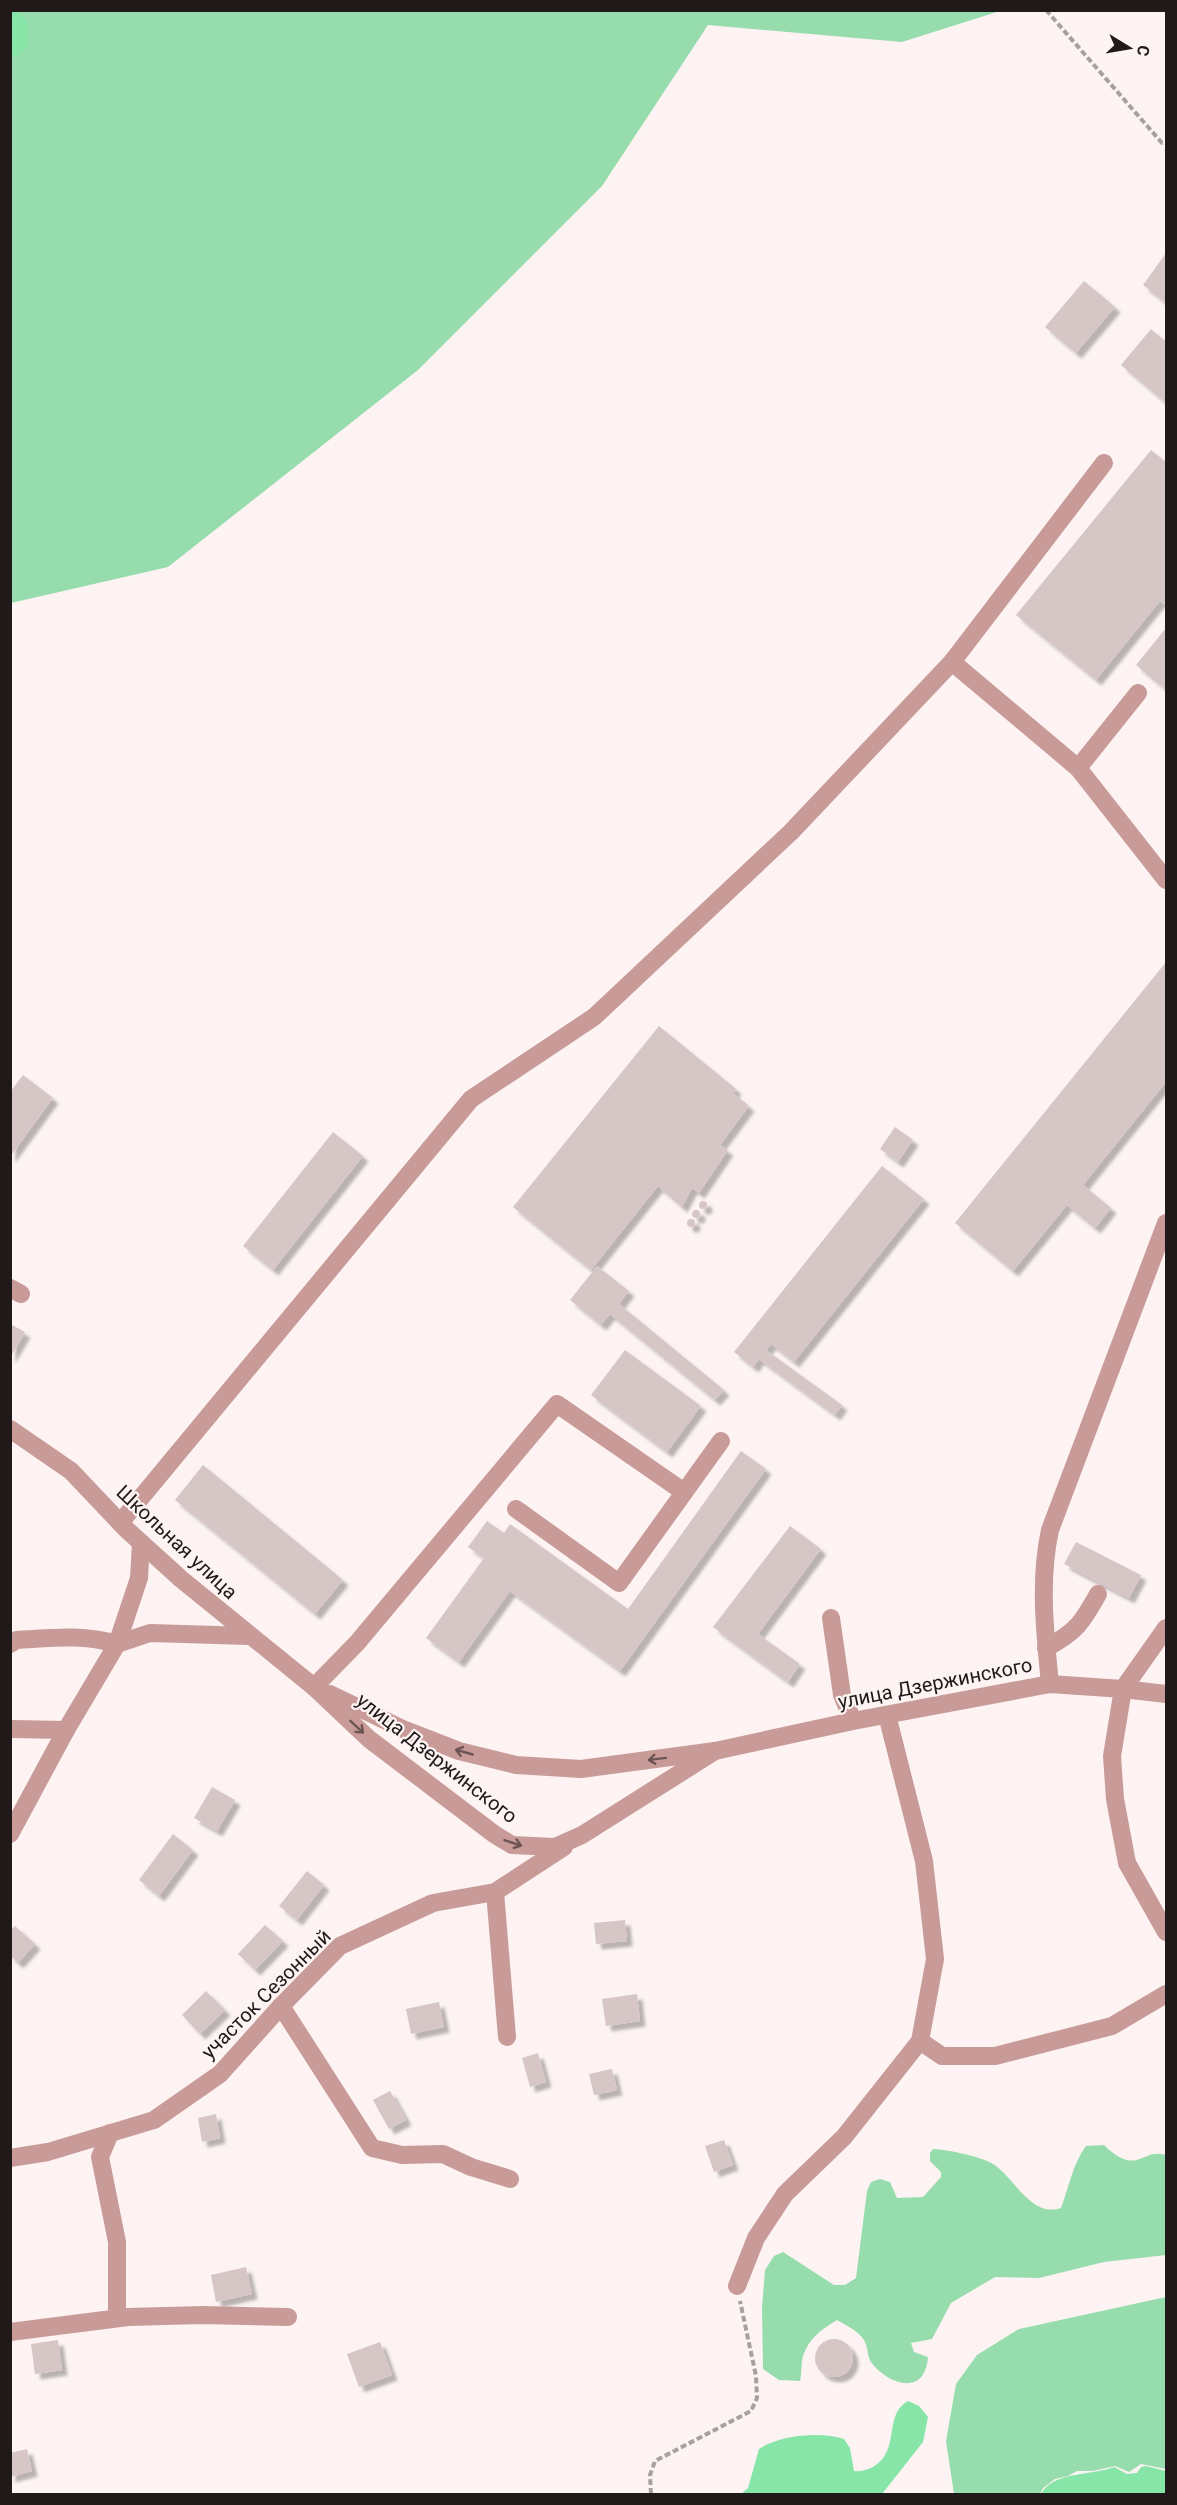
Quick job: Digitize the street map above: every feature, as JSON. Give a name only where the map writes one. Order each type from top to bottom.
[{"type":"street","points":[[120,1523],[471,1099],[594,1017],[791,832],[952,662],[1104,463]]},
{"type":"street","points":[[952,662],[1078,768],[1167,880]]},
{"type":"street","points":[[1078,768],[1138,693]]},
{"type":"street","points":[[1050,1684],[1044,1622],[1045,1551],[1050,1530],[1167,1222]]},
{"type":"street","points":[[314,1687],[357,1643],[557,1404],[684,1492]]},
{"type":"street","name":"Школьная улица","points":[[10,1429],[71,1471],[141,1544],[249,1636],[314,1687]]},
{"type":"street","points":[[516,1509],[619,1582],[721,1441]]},
{"type":"street","points":[[10,1834],[66,1730],[117,1644],[139,1578],[141,1544]]},
{"type":"street","points":[[1046,1648],[1073,1633],[1098,1594]]},
{"type":"street","points":[[831,1618],[842,1695],[853,1721]]},
{"type":"street","points":[[1167,1628],[1123,1689],[1112,1756],[1115,1799],[1126,1863],[1167,1932]]},
{"type":"street","points":[[10,1644],[17,1641],[75,1636],[117,1644],[150,1633],[249,1636]]},
{"type":"street","name":"улица Дзержинского","points":[[314,1687],[405,1730],[459,1751],[516,1765],[581,1769],[715,1751],[853,1721],[1050,1684],[1167,1694]]},
{"type":"street","name":"улица Дзержинского","points":[[314,1687],[369,1739],[494,1834],[512,1845],[555,1848],[582,1835],[715,1751]]},
{"type":"street","points":[[737,2286],[756,2238],[784,2194],[844,2137],[920,2041],[935,1959],[924,1861],[887,1715]]},
{"type":"street","points":[[10,1729],[66,1730]]},
{"type":"street","name":"участок Сезонный","points":[[10,2158],[48,2152],[154,2120],[220,2074],[281,2006],[340,1946],[433,1903],[495,1892],[582,1835]]},
{"type":"street","points":[[495,1892],[507,2037]]},
{"type":"street","points":[[920,2041],[942,2056],[995,2056],[1112,2026],[1167,1994]]},
{"type":"street","points":[[281,2006],[372,2148],[402,2155],[443,2154],[471,2167],[510,2179]]},
{"type":"street","points":[[110,2133],[100,2157],[117,2242],[117,2318]]},
{"type":"street","points":[[10,2332],[117,2318],[202,2315],[288,2317]]},
{"type":"path","points":[[1046,10],[1162,143],[1167,143]]},
{"type":"path","points":[[651,2494],[650,2475],[655,2461],[751,2411],[757,2398],[756,2376],[737,2286]]},
{"type":"shaded area","points":[[10,11],[1000,11],[902,42],[708,25],[602,186],[418,370],[168,567],[11,603]]},
{"type":"shaded area","points":[[1104,2145],[1115,2155],[1132,2161],[1151,2155],[1166,2155],[1166,2255],[1104,2262],[1039,2278],[995,2277],[951,2303],[932,2339],[911,2343],[914,2352],[928,2357],[925,2370],[920,2378],[913,2382],[896,2381],[878,2370],[871,2362],[865,2342],[861,2337],[852,2328],[837,2320],[812,2339],[803,2356],[800,2381],[779,2380],[763,2369],[762,2308],[765,2270],[774,2256],[783,2252],[834,2285],[845,2285],[856,2278],[867,2191],[871,2182],[880,2179],[890,2182],[897,2198],[923,2197],[941,2177],[941,2172],[930,2161],[930,2153],[933,2149],[947,2151],[973,2156],[993,2164],[1032,2202],[1050,2210],[1061,2208],[1074,2168],[1086,2146]]},
{"type":"shaded area","points":[[1166,2297],[1166,2469],[1141,2464],[1129,2472],[1115,2466],[1093,2471],[1077,2471],[1055,2479],[1043,2488],[1040,2494],[954,2494],[946,2441],[956,2384],[977,2355],[1019,2329]]},
{"type":"shaded area","points":[[908,2401],[919,2406],[928,2417],[923,2442],[882,2494],[741,2494],[748,2488],[759,2449],[777,2440],[812,2435],[844,2439],[850,2448],[854,2471],[873,2467],[882,2460],[887,2452],[896,2415],[900,2407]]},
{"type":"shaded area","points":[[1114,2467],[1127,2474],[1137,2473],[1141,2467],[1166,2471],[1166,2494],[1041,2494],[1054,2481],[1074,2475]]},
{"type":"building","points":[[1166,253],[1166,303],[1143,285]]},
{"type":"building","points":[[1084,281],[1115,307],[1076,353],[1045,327]]},
{"type":"building","points":[[1151,329],[1166,342],[1166,403],[1121,365]]},
{"type":"building","points":[[1151,450],[1166,462],[1166,606],[1160,601],[1096,680],[1016,615]]},
{"type":"building","points":[[1166,628],[1166,687],[1165,689],[1136,665]]},
{"type":"building","points":[[1166,962],[1166,1082],[1083,1185],[1111,1208],[1095,1228],[1067,1205],[1013,1271],[955,1223]]},
{"type":"building","points":[[659,1026],[736,1089],[733,1093],[749,1106],[720,1145],[728,1150],[699,1193],[692,1188],[682,1207],[658,1186],[591,1270],[513,1207]]},
{"type":"building","points":[[23,1075],[53,1098],[10,1157],[10,1092]]},
{"type":"building","points":[[895,1127],[913,1140],[898,1162],[880,1149]]},
{"type":"building","points":[[333,1132],[363,1156],[273,1270],[243,1246]]},
{"type":"building","points":[[882,1166],[924,1199],[794,1362],[771,1344],[766,1350],[842,1405],[835,1415],[759,1359],[753,1367],[734,1352]]},
{"type":"building","points":[[703,1201],[707,1205],[703,1209],[699,1205]]},
{"type":"building","points":[[696,1210],[700,1214],[696,1218],[692,1214]]},
{"type":"building","points":[[691,1219],[695,1223],[691,1227],[687,1223]]},
{"type":"building","points":[[597,1266],[629,1291],[619,1304],[724,1390],[715,1400],[610,1314],[601,1325],[570,1300]]},
{"type":"building","points":[[10,1324],[25,1332],[10,1358]]},
{"type":"building","points":[[625,1350],[701,1406],[667,1452],[591,1395]]},
{"type":"building","points":[[741,1451],[766,1469],[620,1671],[510,1591],[459,1662],[426,1638],[484,1558],[468,1547],[487,1521],[504,1533],[510,1524],[628,1609]]},
{"type":"building","points":[[203,1465],[343,1580],[315,1614],[175,1500]]},
{"type":"building","points":[[790,1526],[821,1549],[758,1634],[800,1664],[788,1682],[713,1627]]},
{"type":"building","points":[[1076,1542],[1141,1575],[1129,1598],[1064,1564]]},
{"type":"building","points":[[212,1787],[235,1800],[217,1831],[194,1818]]},
{"type":"building","points":[[173,1834],[193,1850],[159,1896],[139,1880]]},
{"type":"building","points":[[307,1871],[324,1885],[297,1920],[279,1906]]},
{"type":"building","points":[[625,1920],[627,1941],[596,1944],[594,1923]]},
{"type":"building","points":[[265,1925],[283,1941],[255,1970],[238,1954]]},
{"type":"building","points":[[15,1926],[35,1944],[18,1963],[10,1956],[10,1931]]},
{"type":"building","points":[[206,1991],[225,2010],[200,2034],[182,2015]]},
{"type":"building","points":[[637,1994],[640,2021],[606,2026],[602,1999]]},
{"type":"building","points":[[439,2002],[444,2027],[411,2034],[406,2009]]},
{"type":"building","points":[[538,2053],[546,2082],[530,2087],[522,2058]]},
{"type":"building","points":[[612,2069],[617,2090],[594,2095],[589,2074]]},
{"type":"building","points":[[390,2091],[406,2120],[389,2129],[373,2100]]},
{"type":"building","points":[[216,2114],[220,2138],[202,2142],[198,2118]]},
{"type":"building","points":[[724,2140],[733,2165],[714,2172],[705,2146]]},
{"type":"building","points":[[246,2267],[252,2294],[216,2302],[211,2275]]},
{"type":"building","points":[[834,2339],[847,2345],[853,2358],[847,2371],[834,2377],[821,2371],[815,2358],[821,2345]]},
{"type":"building","points":[[58,2340],[62,2370],[35,2374],[31,2344]]},
{"type":"building","points":[[380,2342],[392,2375],[359,2387],[347,2354]]},
{"type":"building","points":[[27,2449],[32,2471],[10,2477],[10,2453]]},
{"type":"waterway","points":[[10,29],[10,39]]}]
